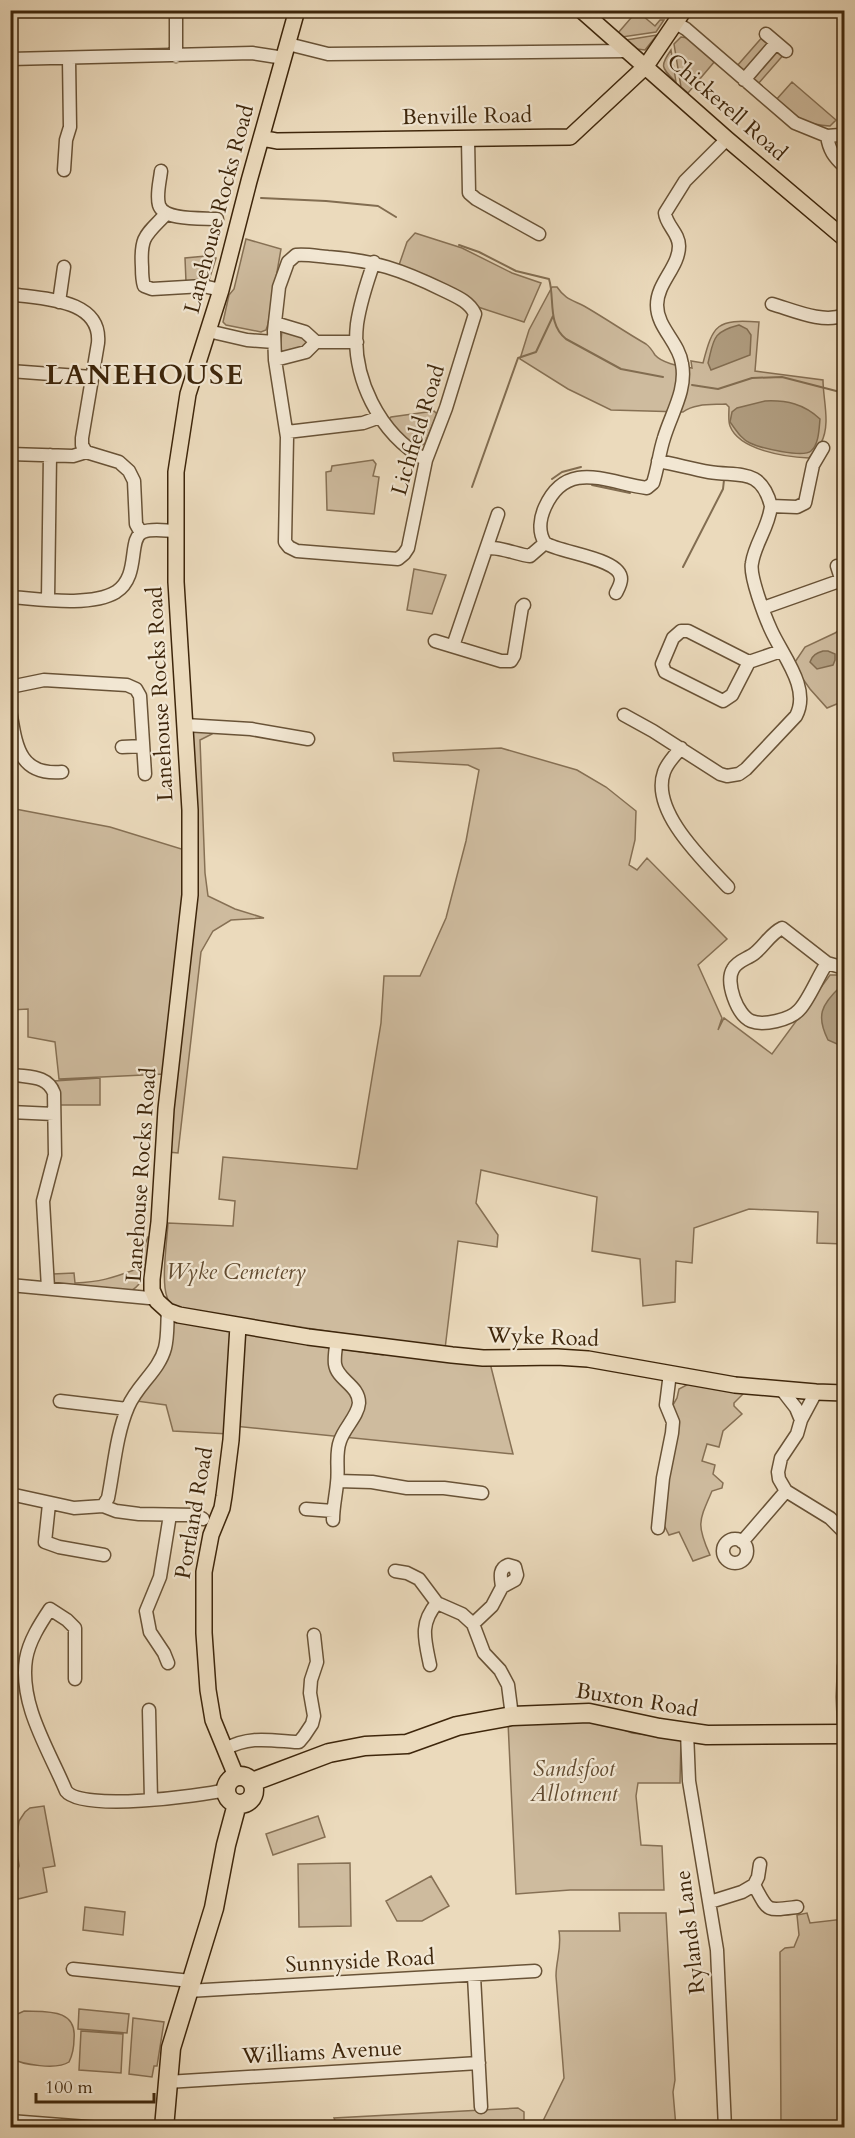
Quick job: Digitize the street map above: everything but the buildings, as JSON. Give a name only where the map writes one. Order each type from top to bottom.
[{"type":"highway","name":"Buxton Road","points":[[238,1788],[329,1753],[365,1746],[407,1743],[472,1722],[512,1716],[590,1713],[687,1732],[734,1736],[844,1734]]},
{"type":"highway","points":[[164,2127],[171,2048],[214,1908],[238,1788]]},
{"type":"main road","name":"Lanehouse Rocks Road","points":[[168,1311],[155,1297],[152,1290],[152,1274],[159,1222],[166,1109],[190,895],[190,810],[176,582],[176,480],[188,394],[221,290],[297,10]]},
{"type":"main road","name":"Chickerell Road","points":[[581,10],[727,139],[844,238]]},
{"type":"main road","name":"Benville Road","points":[[261,138],[277,141],[570,137],[646,66],[680,17]]},
{"type":"main road","points":[[168,1311],[238,1326]]},
{"type":"main road","name":"Wyke Road","points":[[238,1326],[483,1358],[588,1359],[735,1385],[783,1390],[844,1392]]},
{"type":"main road","name":"Portland Road","points":[[238,1326],[231,1440],[224,1496],[222,1509],[211,1535],[204,1578],[204,1633],[208,1690],[213,1720],[238,1788]]},
{"type":"street","points":[[176,10],[176,56]]},
{"type":"street","points":[[680,17],[744,80],[795,123],[827,136],[844,137]]},
{"type":"street","points":[[599,51],[608,34]]},
{"type":"street","points":[[766,34],[786,51]]},
{"type":"street","points":[[744,80],[776,43]]},
{"type":"street","points":[[10,59],[176,56],[286,51],[328,54],[627,51]]},
{"type":"street","points":[[64,170],[66,140],[70,127],[69,59]]},
{"type":"street","points":[[827,136],[829,148],[844,166]]},
{"type":"street","points":[[468,139],[469,193],[539,234]]},
{"type":"street","points":[[616,593],[621,575],[614,566],[545,543],[540,529],[542,513],[550,496],[560,485],[573,478],[585,476],[647,488],[653,483],[664,437],[678,402],[683,370],[678,352],[660,321],[657,309],[658,295],[676,258],[679,246],[677,237],[664,213],[685,181],[727,139]]},
{"type":"street","points":[[161,171],[159,202],[166,214],[217,219]]},
{"type":"street","points":[[166,214],[147,234],[142,243],[144,286],[152,289],[199,286],[221,290]]},
{"type":"street","points":[[380,417],[363,423],[287,432],[274,342],[279,287],[288,262],[293,256],[374,262],[358,315],[357,342],[364,384],[380,417],[401,442],[426,460]]},
{"type":"street","name":"Lichfield Road","points":[[287,432],[284,540],[287,545],[297,551],[393,559],[404,554],[408,548],[426,460],[446,408],[475,314],[469,305],[453,295],[411,275],[374,262]]},
{"type":"street","points":[[59,302],[64,267]]},
{"type":"street","points":[[10,294],[59,302],[79,308],[90,316],[98,330],[82,445],[91,455],[115,460],[129,471],[134,481],[136,524],[141,533]]},
{"type":"street","points":[[772,304],[822,317],[844,315]]},
{"type":"street","points":[[275,323],[305,332],[316,342],[357,342]]},
{"type":"street","points":[[208,331],[247,340],[274,342]]},
{"type":"street","points":[[275,360],[306,352],[316,342]]},
{"type":"street","points":[[10,371],[92,377]]},
{"type":"street","points":[[771,506],[797,507],[805,503],[815,461],[823,448]]},
{"type":"street","points":[[10,454],[77,455],[86,452]]},
{"type":"street","points":[[48,599],[50,455]]},
{"type":"street","points":[[624,715],[720,774],[727,776],[739,774],[746,769],[796,716],[799,709],[801,694],[763,608],[751,570],[751,563],[769,523],[771,506],[766,490],[752,478],[734,473],[713,472],[658,461]]},
{"type":"street","points":[[453,646],[498,514]]},
{"type":"street","points":[[10,597],[96,599],[119,591],[131,575],[135,542],[141,533],[176,531]]},
{"type":"street","points":[[486,549],[492,547],[516,555],[530,556],[545,543]]},
{"type":"street","points":[[763,608],[843,584],[837,566]]},
{"type":"street","points":[[435,641],[501,661],[511,661],[514,656],[524,604]]},
{"type":"street","points":[[748,662],[688,631],[681,631],[673,638],[662,664],[666,672],[723,701],[732,695],[748,662],[781,651]]},
{"type":"street","points":[[10,687],[44,680],[132,686],[140,696],[145,774]]},
{"type":"street","points":[[10,710],[18,748],[27,763],[38,770],[62,772]]},
{"type":"street","points":[[185,725],[251,729],[308,740]]},
{"type":"street","points":[[122,747],[142,746]]},
{"type":"street","points":[[681,748],[665,770],[662,784],[664,799],[680,832],[728,887]]},
{"type":"street","points":[[826,963],[798,1011],[763,1023],[751,1021],[741,1011],[729,983],[734,967],[754,954],[771,935],[782,928],[826,963],[844,968]]},
{"type":"street","points":[[10,1074],[40,1078],[53,1089],[56,1155],[43,1201],[48,1288]]},
{"type":"street","points":[[10,1112],[54,1114]]},
{"type":"street","points":[[125,1296],[138,1290],[152,1274]]},
{"type":"street","points":[[10,1285],[155,1297]]},
{"type":"street","points":[[103,1506],[108,1498],[119,1435],[127,1409],[165,1349],[168,1311]]},
{"type":"street","points":[[306,1509],[333,1515],[338,1481],[339,1442],[359,1401],[355,1390],[340,1375],[334,1364],[337,1340]]},
{"type":"street","points":[[658,1528],[663,1478],[673,1422],[666,1405],[670,1373]]},
{"type":"street","points":[[783,1390],[796,1408],[801,1420]]},
{"type":"street","points":[[816,1392],[801,1420],[797,1434],[778,1465],[779,1479],[786,1491],[830,1518],[844,1532]]},
{"type":"street","points":[[60,1401],[127,1409]]},
{"type":"street","points":[[338,1481],[372,1482],[407,1488],[444,1488],[482,1493]]},
{"type":"street","points":[[742,1542],[786,1491]]},
{"type":"street","points":[[10,1494],[81,1509],[103,1506],[116,1511],[196,1515],[203,1518]]},
{"type":"street","points":[[49,1504],[45,1542],[59,1547],[104,1555]]},
{"type":"street","points":[[168,1663],[150,1632],[146,1611],[160,1577],[170,1515]]},
{"type":"street","points":[[395,1571],[408,1573],[419,1579],[437,1603],[462,1614],[473,1624],[484,1653],[500,1670],[508,1685],[512,1716]]},
{"type":"street","points":[[473,1624],[492,1606],[502,1587]]},
{"type":"street","points":[[430,1665],[424,1625],[437,1603]]},
{"type":"street","points":[[75,1679],[75,1629],[67,1620],[50,1609],[36,1632],[28,1652],[26,1687],[32,1711],[66,1791],[71,1796],[87,1800],[150,1800],[238,1788]]},
{"type":"street","points":[[225,1749],[242,1741],[253,1739],[295,1742],[301,1740],[312,1725],[314,1716],[310,1693],[311,1680],[317,1662],[314,1635]]},
{"type":"street","points":[[844,1666],[844,1726]]},
{"type":"street","points":[[149,1710],[150,1800]]},
{"type":"street","name":"Rylands Lane","points":[[687,1732],[689,1781],[718,1958],[725,2127]]},
{"type":"street","points":[[710,1902],[742,1892],[754,1885],[760,1864]]},
{"type":"street","points":[[754,1885],[768,1908],[776,1910],[797,1907]]},
{"type":"street","name":"Sunnyside Road","points":[[73,1969],[189,1986],[474,1976],[535,1971]]},
{"type":"street","points":[[474,1976],[482,2107]]},
{"type":"street","name":"Williams Avenue","points":[[167,2082],[479,2063]]},
{"type":"street","points":[[10,2121],[100,2127]]},
{"type":"green space","points":[[637,11],[655,26],[660,20],[664,20],[656,32],[622,37],[618,33]]},
{"type":"green space","points":[[657,35],[645,50],[637,49],[626,40]]},
{"type":"green space","points":[[764,35],[771,41],[744,72],[737,66]]},
{"type":"green space","points":[[681,37],[688,38],[715,61],[688,93],[681,87],[674,44]]},
{"type":"green space","points":[[773,49],[786,52],[758,84],[751,78]]},
{"type":"green space","points":[[671,50],[676,82],[664,67]]},
{"type":"green space","points":[[792,82],[836,120],[830,126],[806,122],[776,100]]},
{"type":"green space","points":[[415,233],[462,248],[512,273],[541,283],[524,322],[478,307],[420,273],[399,265],[407,242]]},
{"type":"green space","points":[[246,239],[281,249],[268,324],[266,330],[261,332],[226,325],[223,322]]},
{"type":"green space","points":[[206,256],[216,258],[209,280],[186,282],[185,258]]},
{"type":"green space","points":[[552,287],[557,287],[569,299],[646,344],[663,361],[692,368],[691,361],[703,363],[710,340],[719,327],[725,323],[759,322],[755,371],[823,380],[826,428],[821,443],[809,458],[776,454],[753,446],[735,434],[729,424],[729,407],[726,404],[698,406],[683,412],[611,410],[568,389],[520,359],[529,330]]},
{"type":"green space","points":[[282,330],[301,333],[311,345],[283,354],[280,351]]},
{"type":"green space","points":[[434,411],[437,414],[425,443],[419,448],[399,432],[389,419],[391,417]]},
{"type":"green space","points":[[373,460],[376,464],[373,476],[379,477],[374,514],[327,510],[326,472],[331,471],[332,466]]},
{"type":"green space","points":[[414,569],[446,575],[432,614],[407,610]]},
{"type":"green space","points":[[844,626],[844,701],[827,708],[793,665],[805,647],[835,633]]},
{"type":"green space","points":[[196,728],[212,730],[212,734],[200,740],[205,873],[208,896],[235,909],[264,918],[231,920],[213,931],[201,952],[178,1153],[168,1152],[193,934],[191,733]]},
{"type":"green space","name":"Wyke Cemetery","points":[[501,748],[577,770],[606,787],[636,811],[635,840],[629,865],[637,870],[647,858],[727,939],[698,965],[722,1018],[718,1030],[724,1018],[772,1054],[830,975],[844,975],[844,1244],[817,1243],[818,1212],[749,1209],[694,1228],[692,1263],[676,1261],[675,1302],[643,1306],[640,1259],[592,1251],[597,1197],[481,1170],[476,1203],[498,1235],[497,1247],[458,1241],[445,1349],[181,1309],[174,1306],[168,1300],[164,1281],[168,1223],[233,1226],[235,1201],[219,1199],[223,1157],[357,1169],[381,1023],[384,976],[420,976],[446,918],[466,841],[479,770],[468,765],[394,761],[393,753]]},
{"type":"green space","points":[[10,808],[110,827],[188,851],[165,1074],[59,1079],[55,1042],[28,1037],[28,1009],[11,1010]]},
{"type":"green space","points":[[100,1078],[100,1105],[57,1105],[54,1081]]},
{"type":"green space","points":[[148,1237],[152,1239],[145,1275],[131,1291],[54,1284],[53,1274],[74,1273],[75,1283],[106,1279],[134,1270]]},
{"type":"green space","points":[[173,1319],[306,1344],[383,1355],[383,1352],[490,1363],[513,1454],[234,1426],[229,1434],[173,1431],[166,1405],[136,1401],[169,1354]]},
{"type":"green space","points":[[694,1381],[745,1392],[734,1403],[742,1414],[723,1431],[719,1447],[707,1444],[702,1461],[715,1465],[713,1474],[723,1483],[722,1488],[712,1491],[702,1516],[701,1529],[710,1555],[693,1561],[679,1532],[669,1535],[661,1519],[670,1410],[679,1389]]},
{"type":"green space","name":"Sandsfoot Allotment","points":[[589,1717],[632,1733],[681,1739],[680,1783],[638,1783],[636,1796],[641,1845],[662,1846],[664,1890],[570,1890],[516,1894],[508,1722]]},
{"type":"green space","points":[[44,1806],[55,1866],[43,1868],[47,1892],[18,1899],[15,1889],[11,1888],[19,1866],[16,1843],[19,1821],[30,1808]]},
{"type":"green space","points":[[318,1816],[325,1837],[273,1855],[266,1834]]},
{"type":"green space","points":[[350,1863],[351,1926],[299,1927],[298,1864]]},
{"type":"green space","points":[[431,1876],[449,1906],[422,1921],[397,1921],[386,1901]]},
{"type":"green space","points":[[85,1907],[125,1912],[123,1935],[83,1930]]},
{"type":"green space","points":[[619,1913],[666,1913],[676,2127],[540,2127],[564,2078],[556,1976],[559,1931],[620,1931]]},
{"type":"green space","points":[[807,1913],[810,1923],[844,1919],[844,2127],[781,2127],[780,1952],[785,1948],[794,1947],[799,1935],[797,1915]]},
{"type":"green space","points":[[79,2009],[129,2014],[127,2033],[78,2029]]},
{"type":"green space","points":[[24,2011],[50,2012],[65,2017],[71,2022],[74,2029],[74,2042],[69,2062],[56,2066],[40,2066],[11,2058],[11,2017]]},
{"type":"green space","points":[[133,2018],[164,2022],[157,2066],[154,2066],[152,2077],[129,2074]]},
{"type":"green space","points":[[81,2031],[123,2034],[121,2073],[79,2070]]},
{"type":"green space","points":[[518,2108],[524,2112],[524,2127],[338,2128],[334,2118]]},
{"type":"shaded area","points":[[739,325],[747,329],[751,335],[750,355],[711,370],[708,363],[716,338],[724,331]]},
{"type":"shaded area","points":[[765,401],[795,404],[820,419],[817,440],[811,451],[791,453],[772,450],[750,443],[741,437],[730,422],[732,412],[737,408]]},
{"type":"shaded area","points":[[823,651],[835,654],[835,660],[833,665],[817,669],[810,662],[815,655]]},
{"type":"shaded area","points":[[840,987],[844,987],[844,1047],[828,1040],[822,1024],[822,1011],[828,999]]},
{"type":"waterway","points":[[261,198],[378,206],[396,217]]},
{"type":"waterway","points":[[459,245],[479,252],[516,271],[549,279],[556,326],[566,339],[621,369],[663,377]]},
{"type":"waterway","points":[[472,487],[518,358],[536,352],[553,316]]},
{"type":"waterway","points":[[692,385],[718,389],[752,378],[782,377],[844,393]]},
{"type":"waterway","points":[[552,479],[562,472],[581,467]]},
{"type":"waterway","points":[[683,567],[723,489],[724,480]]},
{"type":"waterway","points":[[592,485],[630,493]]},
{"type":"district","name":"LANEHOUSE","points":[[145,375]]}]
